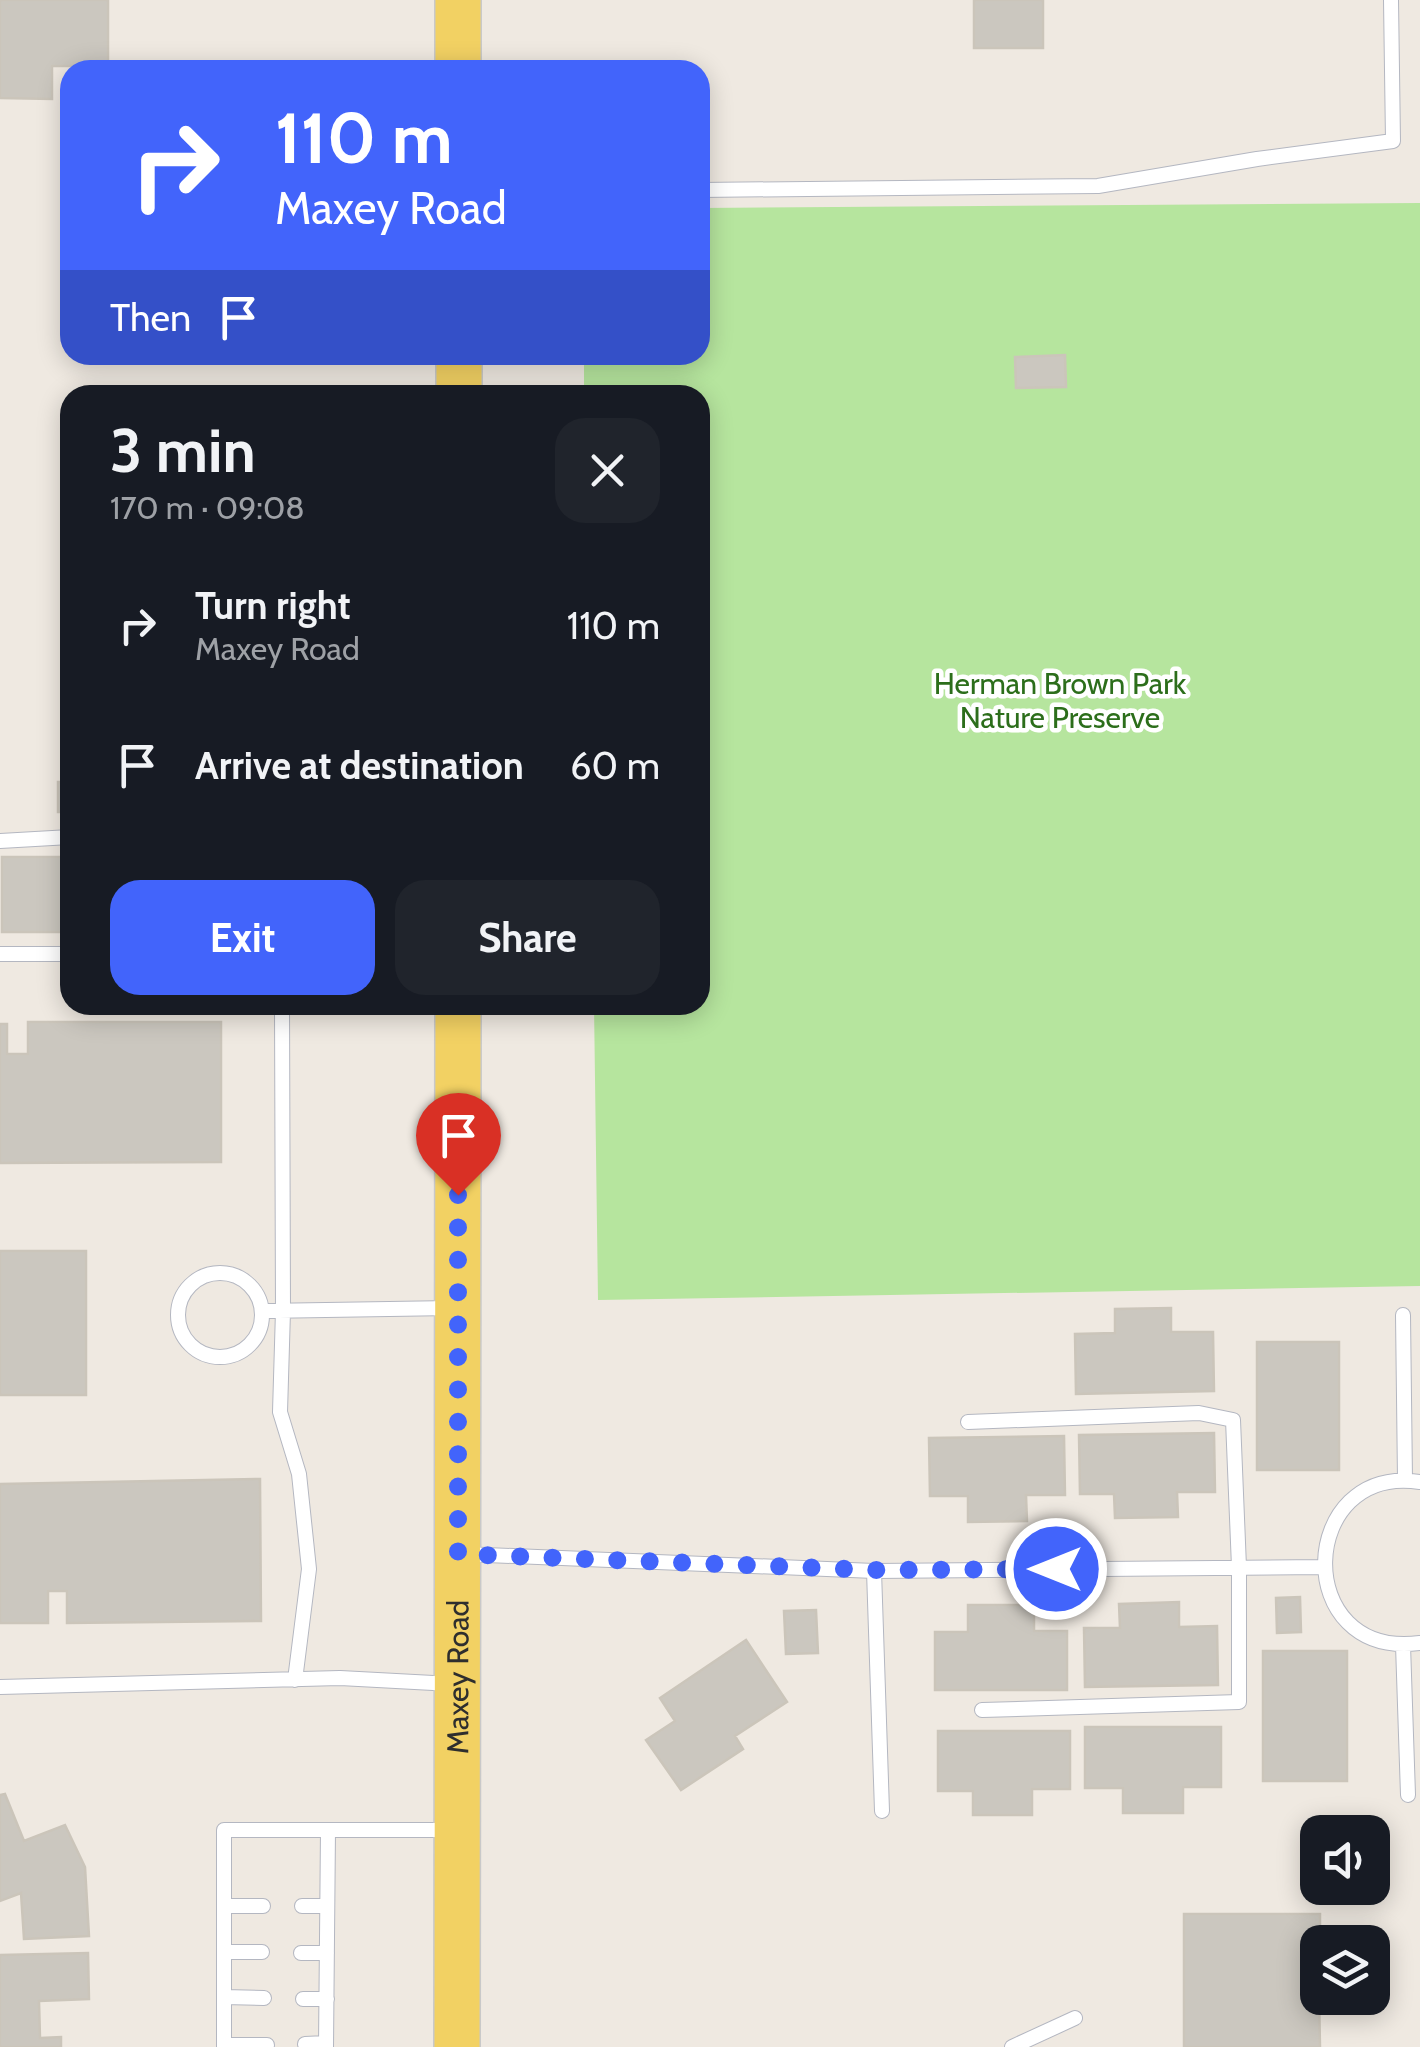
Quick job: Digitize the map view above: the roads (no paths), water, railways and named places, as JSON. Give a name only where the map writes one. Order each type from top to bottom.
[{"type":"main road","points":[[458,0],[458,60]]},
{"type":"main road","name":"Maxey Road","points":[[457,2047],[458,1015]]},
{"type":"lane","points":[[710,190],[1098,186],[1392,141],[1392,0]]},
{"type":"lane","points":[[0,841],[60,838]]},
{"type":"lane","points":[[0,954],[60,954]]},
{"type":"lane","points":[[282,1015],[280,1412],[299,1474],[309,1569],[295,1680]]},
{"type":"lane","points":[[215,1273],[228,1273],[252,1286],[263,1312],[256,1339],[233,1356],[219,1358],[192,1347],[178,1322],[178,1308],[190,1284],[215,1273]]},
{"type":"lane","points":[[263,1312],[458,1308]]},
{"type":"lane","points":[[1403,1314],[1412,1481],[1379,1485],[1356,1497],[1338,1517],[1326,1540],[1323,1567],[1334,1602],[1357,1629],[1379,1640],[1403,1645],[1420,1643]]},
{"type":"lane","points":[[968,1422],[1199,1412],[1233,1420],[1239,1702],[982,1710]]},
{"type":"lane","points":[[458,1554],[874,1570],[1323,1567]]},
{"type":"lane","points":[[874,1570],[882,1811]]},
{"type":"lane","points":[[1403,1645],[1408,1795]]},
{"type":"lane","points":[[0,1687],[340,1678],[458,1684]]},
{"type":"lane","points":[[267,2045],[224,2046],[224,1830],[458,1830]]},
{"type":"lane","points":[[305,2044],[326,2045],[328,1830]]},
{"type":"lane","points":[[224,1906],[262,1906]]},
{"type":"lane","points":[[302,1906],[327,1906]]},
{"type":"lane","points":[[224,1952],[262,1952]]},
{"type":"lane","points":[[301,1953],[327,1954]]},
{"type":"lane","points":[[224,1998],[264,1998]]},
{"type":"lane","points":[[303,1999],[327,1999]]},
{"type":"lane","points":[[1012,2047],[1075,2018]]},
{"type":"park label","name":"Herman Brown Park Nature Preserve","points":[[1060,700]]}]
